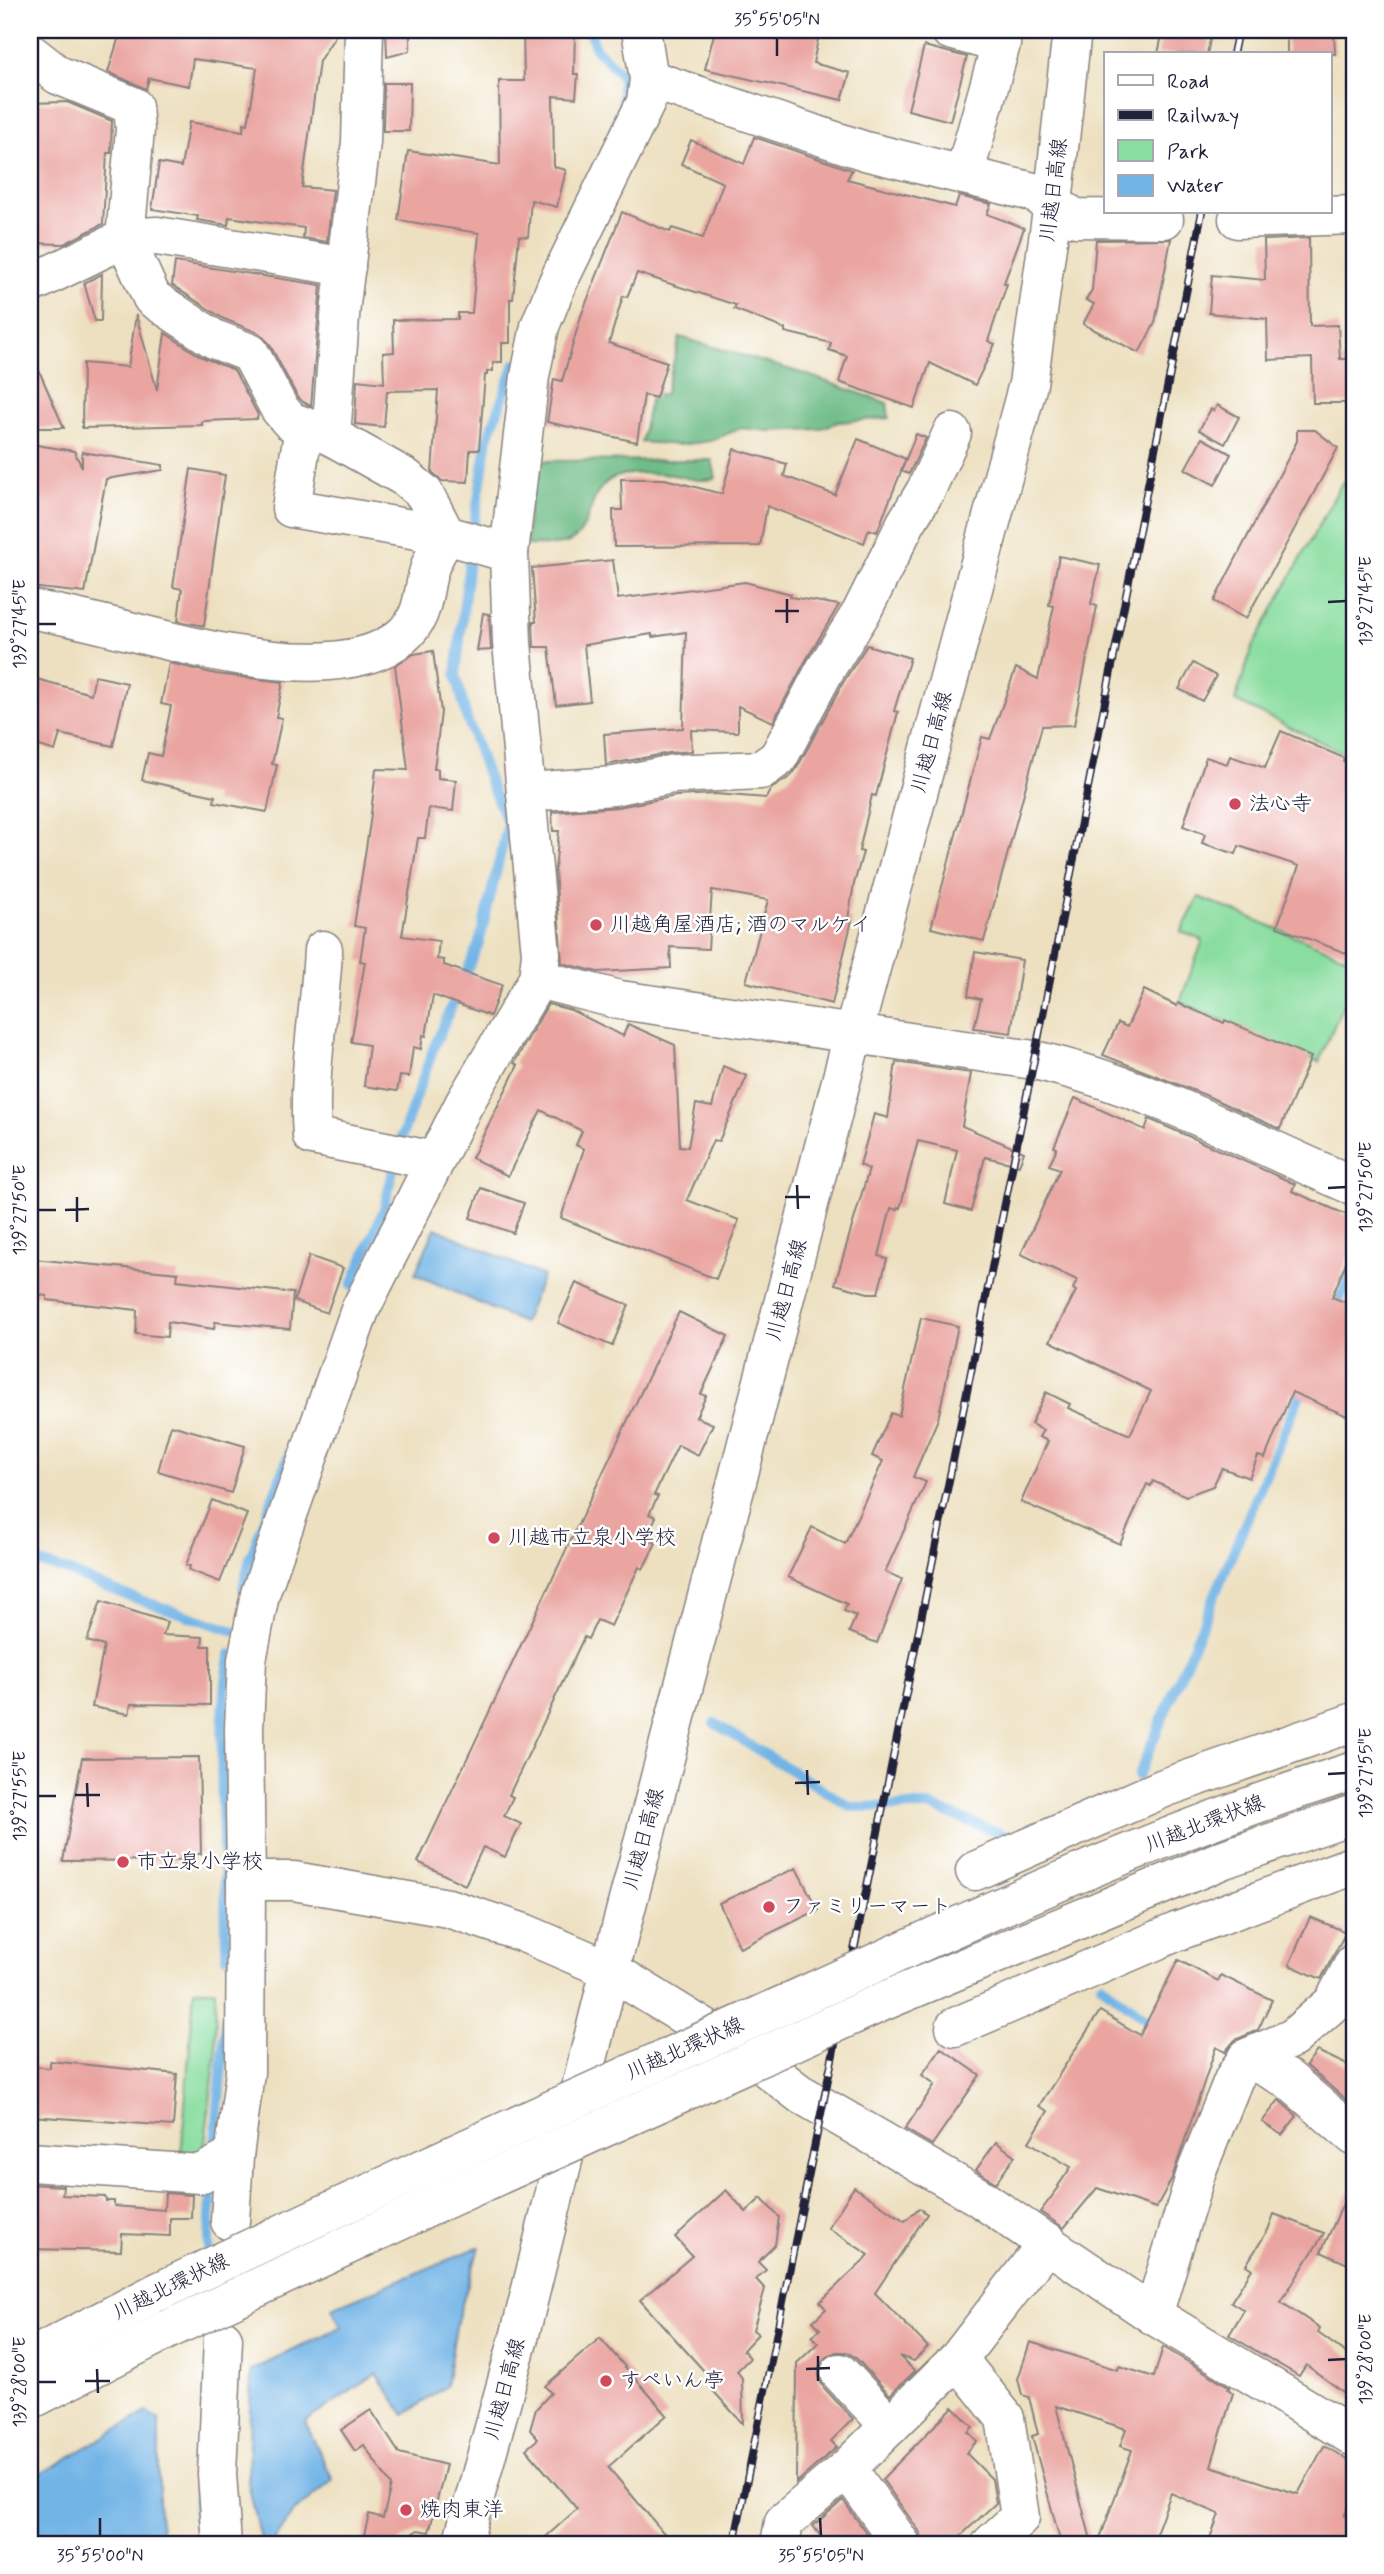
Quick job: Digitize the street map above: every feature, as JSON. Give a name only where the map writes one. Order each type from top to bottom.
[{"type":"street","points":[[364,30],[361,142],[346,267],[318,431],[291,508],[475,544]]},
{"type":"street","points":[[30,609],[104,624],[199,649],[266,660],[305,662],[350,659],[378,650],[402,636],[421,614],[431,565],[475,544],[530,376],[540,326],[558,282],[646,102],[649,79],[641,30]]},
{"type":"street","points":[[950,30],[1001,44],[964,175]]},
{"type":"street","name":"川越日高線","points":[[463,2544],[520,2334],[610,1970],[853,1035],[1028,384],[1053,203],[1072,30]]},
{"type":"street","points":[[30,53],[58,75],[133,106],[135,130],[125,238],[152,298],[214,339],[250,353],[279,408],[290,421],[318,431],[406,478],[475,544],[512,643],[541,954],[538,979],[464,1104],[360,1310],[260,1594],[246,1674],[245,2072],[234,2156],[230,2221]]},
{"type":"street","points":[[649,79],[865,150],[1033,192],[1075,218],[1164,219]]},
{"type":"street","points":[[1238,219],[1354,215]]},
{"type":"street","points":[[37,281],[125,238],[157,236],[346,267]]},
{"type":"street","points":[[526,792],[614,786],[673,774],[761,770],[778,758],[825,670],[860,614],[906,523],[926,490],[952,433]]},
{"type":"street","points":[[323,950],[322,982],[311,1066],[312,1136],[435,1161]]},
{"type":"street","points":[[538,979],[620,1000],[1034,1060],[1077,1070],[1242,1134],[1354,1186]]},
{"type":"street","points":[[975,1871],[1164,1788],[1354,1722]]},
{"type":"street","name":"川越北環状線","points":[[30,2358],[158,2292],[424,2166],[960,1925],[1197,1826],[1354,1771]]},
{"type":"street","name":"川越北環状線","points":[[30,2400],[170,2329],[430,2206],[884,2001],[1201,1869],[1354,1814]]},
{"type":"street","points":[[955,2027],[1176,1932],[1354,1865]]},
{"type":"street","points":[[246,1881],[295,1881],[448,1908],[524,1933],[610,1970],[756,2060],[799,2094],[937,2172],[1048,2242],[1153,2315],[1354,2437]]},
{"type":"street","points":[[1153,2315],[1197,2171],[1234,2078],[1247,2058],[1293,2038],[1344,2008],[1354,1964]]},
{"type":"street","points":[[1247,2058],[1288,2080],[1354,2136]]},
{"type":"street","points":[[30,2162],[200,2174],[234,2156]]},
{"type":"street","points":[[780,2544],[784,2522],[847,2468],[958,2359],[1048,2242]]},
{"type":"street","points":[[222,2544],[217,2474],[223,2339]]},
{"type":"street","points":[[958,2359],[1005,2418],[1020,2517],[991,2544]]},
{"type":"street","points":[[840,2373],[890,2426]]},
{"type":"street","points":[[847,2468],[901,2544]]},
{"type":"green space","points":[[680,337],[808,375],[887,403],[889,418],[838,422],[819,429],[769,431],[741,428],[710,441],[679,445],[641,442],[651,396],[665,394]]},
{"type":"green space","points":[[712,460],[716,478],[694,480],[653,473],[619,476],[608,481],[600,489],[577,536],[559,545],[526,545],[533,461]]},
{"type":"green space","points":[[1343,481],[1354,492],[1354,758],[1235,701],[1252,648]]},
{"type":"green space","points":[[1199,897],[1354,960],[1354,978],[1319,1062],[1180,1002],[1203,940],[1181,932]]},
{"type":"green space","points":[[194,1990],[215,1990],[216,2053],[203,2158],[181,2157]]},
{"type":"water","points":[[435,1228],[543,1276],[523,1323],[415,1274]]},
{"type":"water","points":[[479,2247],[457,2321],[446,2386],[405,2415],[376,2374],[305,2422],[333,2480],[293,2513],[272,2544],[262,2544],[248,2483],[251,2371],[341,2327],[332,2308]]},
{"type":"water","points":[[147,2412],[159,2419],[159,2515],[163,2544],[30,2544],[30,2480]]},
{"type":"building","points":[[121,30],[339,30],[319,61],[302,187],[333,190],[327,242],[303,238],[304,228],[229,217],[228,225],[197,220],[198,216],[152,209],[159,163],[181,167],[189,122],[243,131],[244,123],[248,124],[257,68],[193,59],[189,86],[149,78],[146,89],[108,72]]},
{"type":"building","points":[[386,30],[410,30],[410,51],[387,57]]},
{"type":"building","points":[[523,30],[575,30],[574,74],[578,74],[576,98],[553,96],[554,167],[566,170],[557,207],[531,200],[528,237],[519,236],[513,299],[510,299],[510,343],[502,343],[502,362],[493,362],[493,371],[487,371],[485,375],[479,450],[470,450],[468,482],[442,481],[432,472],[438,390],[387,391],[384,427],[355,424],[357,380],[384,383],[383,353],[394,352],[393,320],[458,319],[458,313],[472,313],[479,233],[398,220],[408,151],[500,165],[499,81],[524,81]]},
{"type":"building","points":[[715,30],[820,30],[813,63],[850,73],[842,100],[705,69]]},
{"type":"building","points":[[1163,30],[1212,30],[1207,52],[1158,52]]},
{"type":"building","points":[[1287,30],[1334,30],[1335,54],[1287,52]]},
{"type":"building","points":[[924,46],[967,57],[950,121],[908,110]]},
{"type":"building","points":[[384,83],[410,83],[409,131],[383,131]]},
{"type":"building","points":[[67,102],[112,121],[111,153],[107,153],[103,224],[64,244],[30,243],[30,103]]},
{"type":"building","points":[[754,137],[852,170],[847,179],[955,207],[959,196],[991,204],[987,214],[1024,228],[1004,283],[1007,284],[988,341],[995,344],[975,385],[930,363],[914,408],[839,382],[847,356],[829,350],[831,343],[785,332],[785,329],[734,309],[736,305],[637,273],[627,297],[623,296],[609,343],[667,362],[656,398],[644,395],[637,442],[547,422],[554,379],[562,381],[581,316],[622,212],[670,232],[672,228],[703,238],[723,183],[681,164],[691,140],[744,164]]},
{"type":"building","points":[[1309,238],[1310,326],[1338,325],[1340,359],[1351,359],[1352,403],[1313,403],[1312,358],[1268,360],[1267,319],[1209,313],[1212,275],[1265,280],[1264,240]]},
{"type":"building","points":[[1171,239],[1155,323],[1139,353],[1083,324],[1094,304],[1086,300],[1092,290],[1096,240]]},
{"type":"building","points":[[175,262],[321,285],[311,406],[297,396],[269,343],[259,333],[224,319],[172,285]]},
{"type":"building","points":[[102,274],[101,321],[95,321],[84,283]]},
{"type":"building","points":[[136,315],[157,390],[165,333],[202,357],[234,370],[258,415],[257,419],[202,421],[202,425],[82,428],[83,363],[128,367]]},
{"type":"building","points":[[30,350],[64,428],[30,428]]},
{"type":"building","points":[[1217,405],[1239,417],[1225,444],[1199,430],[1211,409],[1214,411]]},
{"type":"building","points":[[1297,430],[1315,430],[1338,448],[1246,619],[1214,601],[1297,441]]},
{"type":"building","points":[[916,434],[926,438],[909,474],[901,471]]},
{"type":"building","points":[[1202,438],[1231,454],[1215,485],[1185,469]]},
{"type":"building","points":[[858,439],[906,459],[877,532],[869,529],[864,543],[767,506],[760,546],[614,547],[613,510],[622,510],[621,479],[665,479],[722,494],[734,449],[787,464],[784,476],[835,495]]},
{"type":"building","points":[[30,444],[74,451],[82,467],[82,452],[163,465],[163,470],[106,479],[85,593],[30,587]]},
{"type":"building","points":[[191,469],[225,475],[204,626],[178,621],[182,589],[173,587]]},
{"type":"building","points":[[1059,556],[1100,565],[1091,604],[1097,606],[1074,725],[1042,726],[984,941],[931,928],[982,737],[990,739],[1016,668],[1038,679],[1054,606],[1049,605]]},
{"type":"building","points":[[613,560],[618,599],[745,582],[791,594],[790,597],[839,605],[773,722],[738,706],[738,732],[691,730],[692,751],[606,765],[604,734],[683,728],[686,632],[652,637],[652,634],[584,645],[590,701],[556,705],[549,647],[534,647],[533,622],[536,622],[532,568]]},
{"type":"building","points":[[483,613],[489,614],[491,650],[477,651]]},
{"type":"building","points":[[867,645],[910,658],[894,711],[898,712],[876,796],[872,795],[859,851],[863,852],[848,919],[852,920],[832,1004],[746,982],[768,900],[712,890],[708,949],[670,947],[671,968],[598,972],[562,963],[555,870],[559,831],[553,831],[552,812],[618,807],[676,796],[715,794],[766,798],[771,789],[791,776],[797,768],[844,681]]},
{"type":"building","points":[[433,651],[441,712],[434,769],[438,769],[438,778],[456,780],[453,811],[429,808],[425,838],[418,838],[402,936],[439,941],[437,959],[444,960],[444,965],[502,985],[490,1016],[433,995],[426,1036],[423,1035],[421,1049],[413,1047],[409,1077],[400,1076],[397,1091],[364,1086],[369,1045],[351,1042],[365,962],[360,961],[365,928],[354,926],[376,769],[408,770],[395,665],[414,654]]},
{"type":"building","points":[[169,663],[216,674],[283,682],[276,717],[282,718],[272,764],[277,765],[267,812],[214,802],[215,796],[142,780],[148,753],[161,756],[171,706],[161,704]]},
{"type":"building","points":[[1193,663],[1216,676],[1202,701],[1179,689]]},
{"type":"building","points":[[95,676],[127,683],[113,746],[60,734],[55,751],[30,743],[30,677],[91,694]]},
{"type":"building","points":[[1281,731],[1344,758],[1343,761],[1354,765],[1354,956],[1277,927],[1299,866],[1239,846],[1236,854],[1202,843],[1205,834],[1183,826],[1206,757],[1227,764],[1230,756],[1265,768]]},
{"type":"building","points":[[975,952],[1022,960],[1011,1033],[974,1028],[981,999],[968,996]]},
{"type":"building","points":[[1144,990],[1177,1006],[1178,1003],[1224,1023],[1225,1020],[1311,1057],[1280,1129],[1205,1095],[1103,1055],[1118,1023],[1127,1027]]},
{"type":"building","points":[[548,1004],[571,1010],[623,1036],[628,1024],[675,1045],[680,1146],[688,1147],[696,1104],[712,1107],[723,1066],[747,1076],[719,1141],[713,1140],[687,1200],[739,1220],[716,1279],[561,1218],[584,1149],[576,1145],[582,1131],[541,1110],[508,1176],[472,1158],[518,1065],[514,1063]]},
{"type":"building","points":[[896,1062],[971,1073],[962,1126],[1024,1152],[1019,1165],[985,1157],[971,1211],[945,1204],[957,1150],[918,1141],[900,1208],[891,1208],[879,1256],[887,1259],[878,1293],[868,1293],[835,1284],[869,1169],[860,1165],[874,1114],[888,1118]]},
{"type":"building","points":[[1075,1098],[1145,1130],[1149,1119],[1295,1184],[1292,1191],[1354,1218],[1354,1243],[1332,1297],[1354,1306],[1354,1419],[1292,1392],[1265,1458],[1258,1456],[1249,1478],[1222,1468],[1213,1486],[1186,1496],[1153,1481],[1151,1486],[1147,1484],[1120,1544],[1021,1502],[1048,1441],[1039,1437],[1043,1430],[1031,1424],[1046,1392],[1070,1404],[1068,1408],[1130,1435],[1151,1391],[1050,1341],[1076,1291],[1073,1289],[1077,1280],[1021,1254],[1060,1169],[1049,1165]]},
{"type":"building","points":[[481,1188],[524,1203],[513,1233],[470,1218]]},
{"type":"building","points":[[309,1256],[343,1268],[327,1313],[294,1301]]},
{"type":"building","points":[[33,1259],[178,1273],[177,1280],[293,1293],[290,1329],[215,1322],[214,1329],[168,1322],[167,1337],[136,1334],[137,1310],[47,1300],[47,1296],[30,1294]]},
{"type":"building","points":[[576,1283],[629,1305],[612,1346],[558,1323]]},
{"type":"building","points":[[679,1312],[728,1336],[701,1394],[706,1396],[696,1417],[713,1424],[698,1455],[678,1445],[654,1495],[658,1496],[649,1514],[656,1517],[646,1538],[656,1543],[643,1569],[639,1567],[611,1626],[597,1620],[588,1639],[584,1637],[509,1795],[513,1797],[504,1816],[521,1824],[505,1857],[483,1847],[465,1885],[418,1862]]},
{"type":"building","points":[[921,1318],[958,1326],[938,1419],[913,1477],[926,1482],[885,1572],[902,1579],[877,1643],[849,1632],[856,1616],[844,1611],[847,1604],[788,1577],[812,1527],[845,1544],[883,1461],[872,1456],[891,1413],[899,1416]]},
{"type":"building","points":[[171,1425],[245,1446],[231,1493],[158,1471]]},
{"type":"building","points":[[212,1500],[247,1514],[220,1582],[189,1570],[190,1566],[186,1565]]},
{"type":"building","points":[[101,1601],[167,1622],[163,1635],[203,1637],[202,1646],[210,1646],[210,1705],[131,1704],[129,1714],[92,1707],[104,1646],[87,1641]]},
{"type":"building","points":[[199,1757],[201,1854],[181,1854],[181,1860],[63,1861],[82,1758]]},
{"type":"building","name":"ファミリーマート","points":[[796,1868],[818,1910],[740,1948],[719,1903]]},
{"type":"building","points":[[1310,1917],[1346,1932],[1321,1979],[1289,1965]]},
{"type":"building","points":[[1178,1960],[1218,1981],[1221,1975],[1272,2000],[1258,2030],[1235,2040],[1225,2052],[1216,2047],[1172,2178],[1156,2208],[1097,2188],[1064,2228],[1040,2212],[1071,2167],[1029,2142],[1048,2111],[1039,2106],[1100,2011],[1140,2035]]},
{"type":"building","points":[[941,2048],[980,2075],[932,2145],[905,2129],[935,2084],[922,2075]]},
{"type":"building","points":[[1317,2051],[1354,2068],[1354,2107],[1306,2065]]},
{"type":"building","points":[[50,2061],[177,2074],[173,2126],[30,2116],[30,2066],[50,2068]]},
{"type":"building","points":[[1279,2100],[1297,2116],[1282,2135],[1262,2122]]},
{"type":"building","points":[[996,2142],[1015,2156],[996,2183],[976,2170]]},
{"type":"building","points":[[1354,2180],[1354,2267],[1321,2252]]},
{"type":"building","points":[[30,2184],[63,2186],[62,2195],[105,2197],[106,2201],[114,2201],[114,2206],[164,2210],[165,2193],[192,2195],[191,2218],[170,2218],[170,2236],[122,2234],[121,2251],[30,2249]]},
{"type":"building","points":[[854,2187],[905,2221],[919,2208],[927,2214],[875,2293],[928,2347],[914,2361],[899,2356],[915,2371],[890,2395],[856,2358],[847,2352],[836,2352],[825,2358],[819,2367],[819,2379],[853,2419],[831,2441],[837,2447],[796,2483],[797,2363],[818,2343],[812,2337],[820,2329],[813,2321],[826,2309],[820,2302],[869,2255],[828,2228]]},
{"type":"building","points":[[726,2190],[746,2212],[761,2198],[779,2217],[775,2245],[758,2262],[766,2270],[756,2279],[765,2289],[753,2330],[758,2334],[743,2350],[750,2358],[737,2371],[742,2378],[743,2424],[708,2385],[713,2381],[640,2300],[692,2256],[675,2237]]},
{"type":"building","points":[[1274,2214],[1324,2233],[1281,2302],[1320,2328],[1318,2333],[1354,2359],[1354,2400],[1306,2365],[1299,2376],[1229,2335],[1244,2310],[1231,2302],[1252,2269],[1246,2265],[1268,2230]]},
{"type":"building","points":[[600,2338],[667,2415],[608,2467],[673,2544],[538,2544],[577,2509],[526,2449],[538,2439],[530,2430],[536,2409],[551,2393],[545,2386]]},
{"type":"building","points":[[1030,2342],[1118,2370],[1119,2366],[1154,2377],[1163,2347],[1230,2387],[1228,2389],[1233,2393],[1211,2466],[1298,2494],[1324,2446],[1354,2463],[1354,2496],[1344,2516],[1354,2525],[1347,2544],[1208,2544],[1219,2514],[1171,2493],[1152,2544],[1098,2544],[1132,2450],[1120,2446],[1126,2429],[1056,2406],[1092,2544],[1061,2544],[1032,2436],[1038,2434],[1029,2397],[1022,2395],[1018,2379]]},
{"type":"building","points":[[953,2407],[973,2427],[968,2432],[977,2441],[966,2453],[992,2479],[996,2503],[952,2544],[925,2544],[919,2531],[882,2479]]},
{"type":"building","points":[[371,2410],[399,2453],[446,2465],[429,2532],[418,2530],[395,2544],[362,2544],[369,2514],[383,2518],[391,2485],[364,2445],[355,2451],[341,2430]]},
{"type":"building","points":[[843,2500],[874,2544],[827,2544],[813,2526]]},
{"type":"waterway","points":[[590,30],[595,48],[622,75],[623,105],[618,118]]},
{"type":"waterway","points":[[472,536],[488,438],[515,364]]},
{"type":"waterway","points":[[398,1147],[434,1047],[479,943],[508,824],[467,719],[456,675],[470,551]]},
{"type":"waterway","points":[[352,1285],[384,1209],[395,1161]]},
{"type":"waterway","points":[[1335,1310],[1354,1266]]},
{"type":"waterway","points":[[1138,1776],[1304,1385]]},
{"type":"waterway","points":[[243,1588],[250,1558],[293,1444]]},
{"type":"waterway","points":[[30,1560],[234,1631]]},
{"type":"waterway","points":[[226,1957],[222,1729],[230,1654]]},
{"type":"waterway","points":[[714,1723],[851,1807],[929,1806],[1010,1837]]},
{"type":"waterway","points":[[1101,1984],[1158,2029]]},
{"type":"waterway","points":[[214,2156],[226,2018]]},
{"type":"waterway","points":[[208,2258],[212,2178]]},
{"type":"waterway","points":[[197,2522],[199,2475]]},
{"type":"railway","points":[[1233,52],[1238,30]]},
{"type":"railway","points":[[734,2544],[1034,1060],[1202,214]]},
{"type":"place","name":"法心寺","points":[[1235,804]]},
{"type":"place","name":"川越角屋酒店; 酒のマルケイ","points":[[596,925]]},
{"type":"place","name":"川越市立泉小学校","points":[[494,1538]]},
{"type":"place","name":"市立泉小学校","points":[[123,1862]]},
{"type":"place","name":"ファミリーマート","points":[[769,1907]]},
{"type":"place","name":"すぺいん亭","points":[[606,2381]]},
{"type":"place","name":"焼肉東洋","points":[[406,2510]]}]
